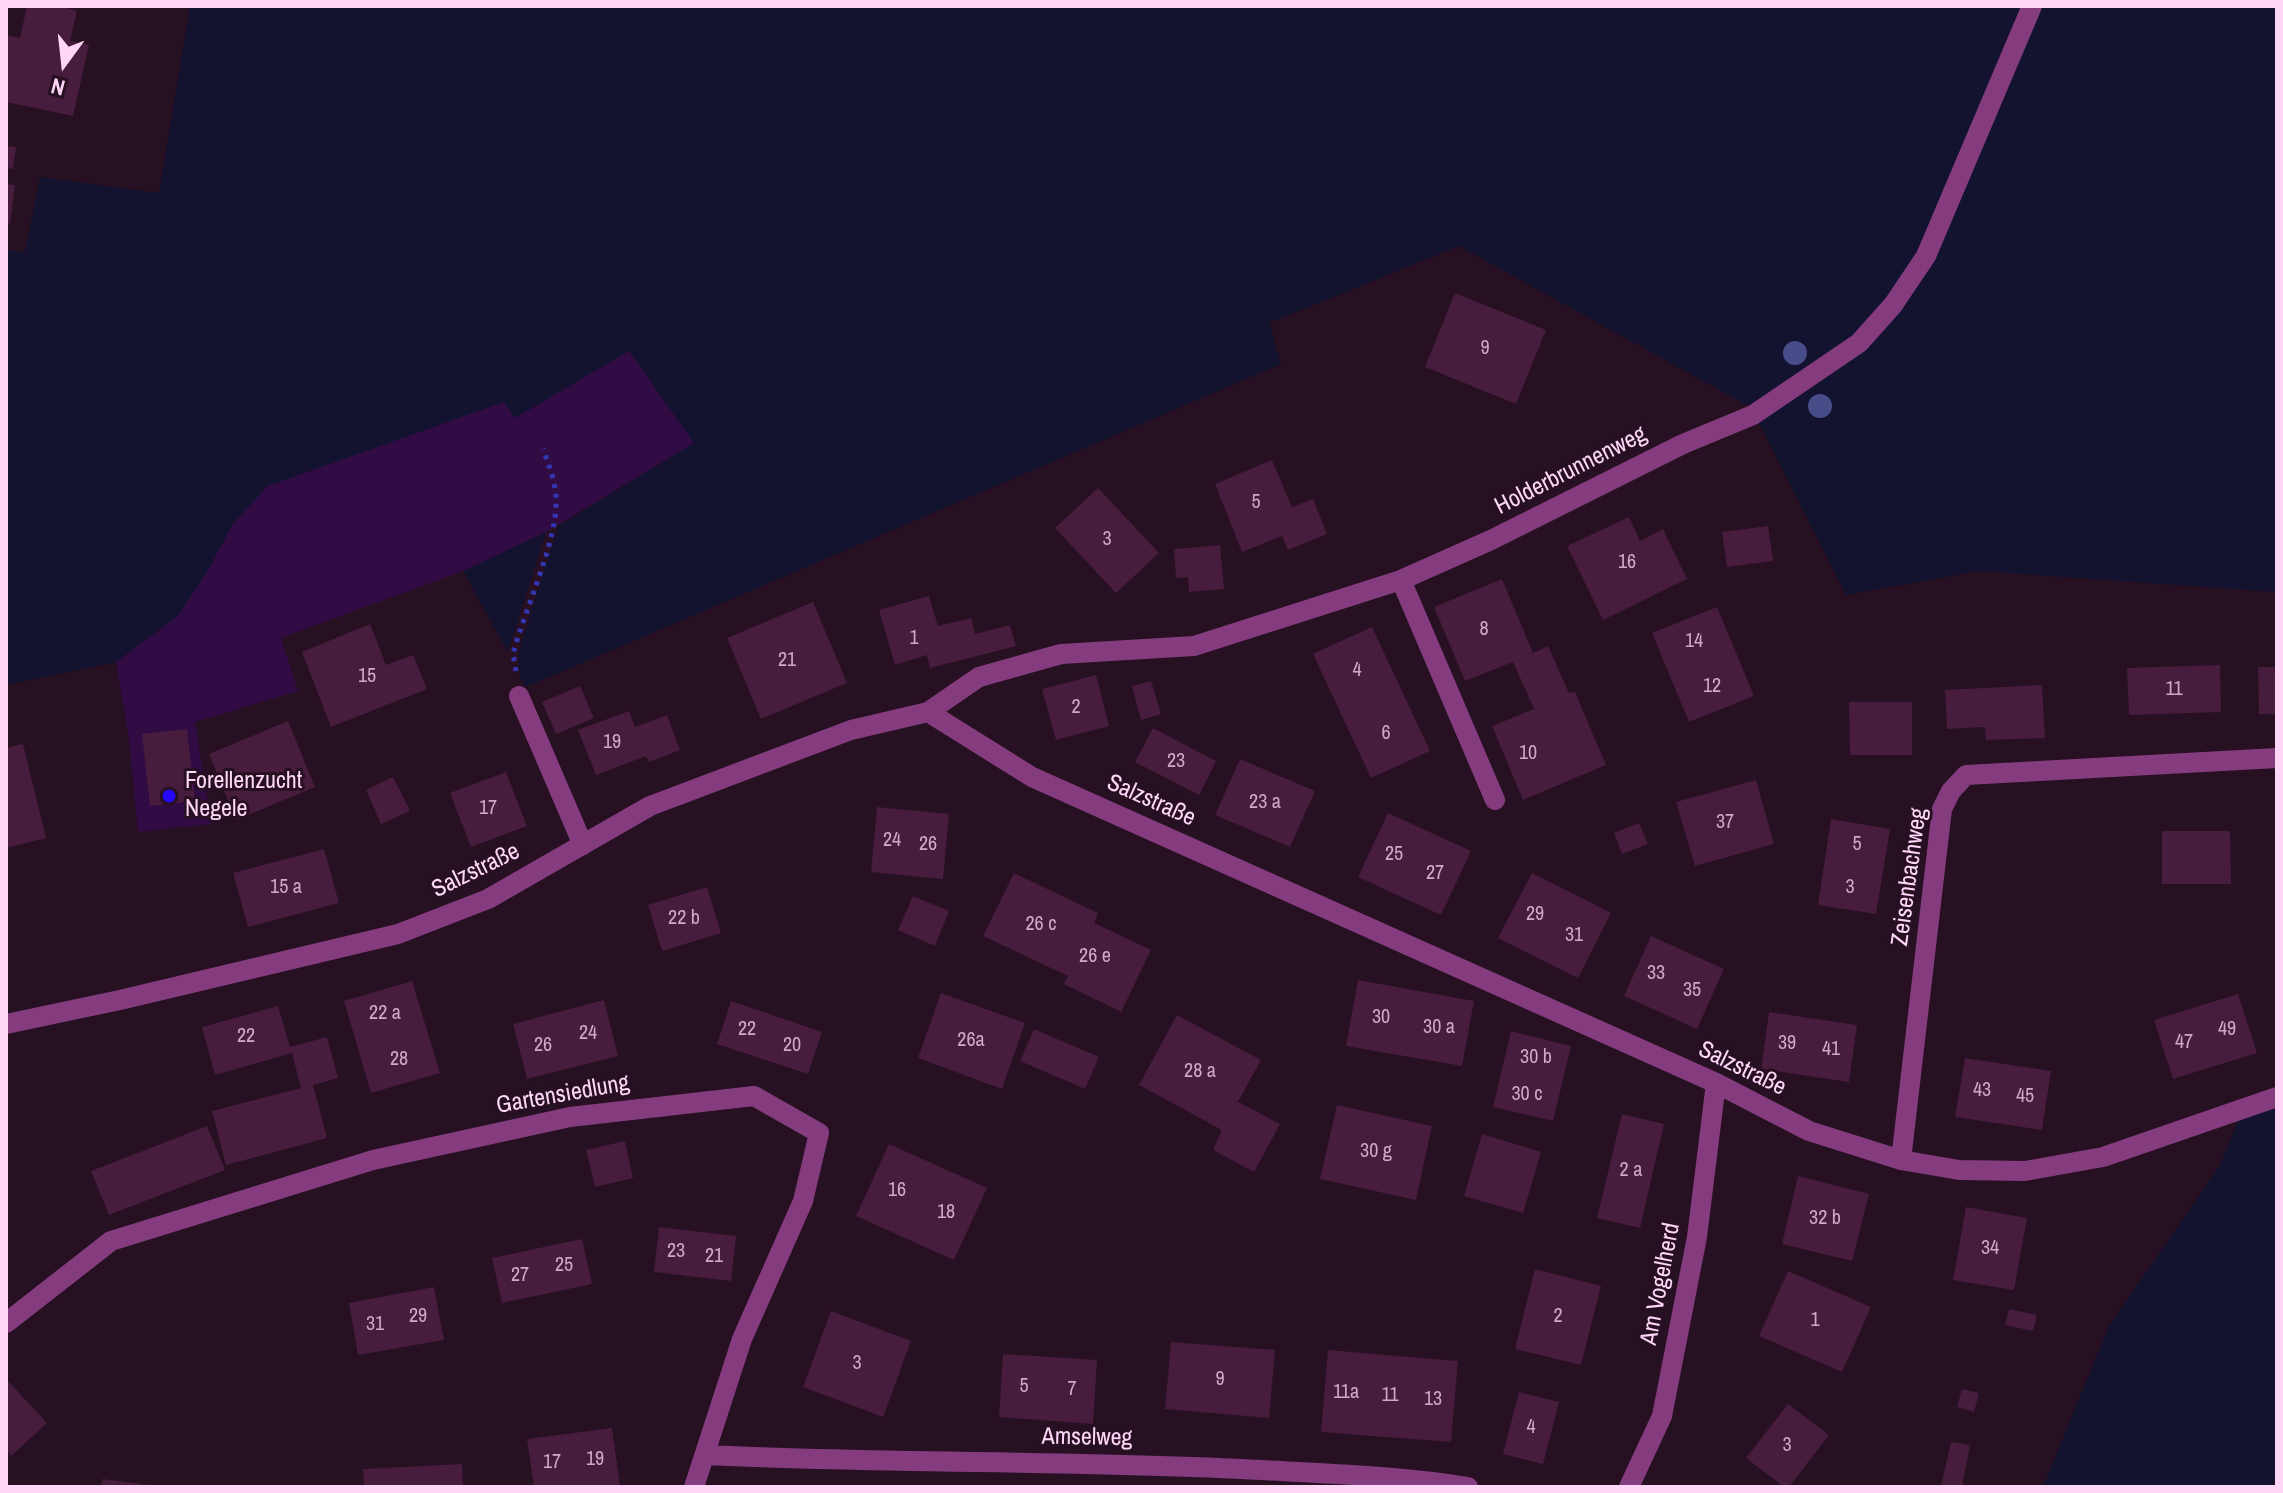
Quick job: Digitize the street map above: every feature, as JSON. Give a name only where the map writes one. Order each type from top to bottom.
[{"type":"street","name":"Holderbrunnenweg","points":[[928,712],[979,677],[1061,654],[1194,646],[1401,580],[1491,540],[1683,444],[1753,415],[1859,343],[1893,305],[1926,256],[2032,6]]},
{"type":"street","points":[[1401,580],[1495,800]]},
{"type":"street","points":[[519,696],[583,845]]},
{"type":"street","name":"Salzstraße","points":[[6,1024],[398,934],[488,899],[650,806],[851,730],[928,712],[1032,777],[1716,1083],[1809,1131],[1901,1160],[1959,1170],[2025,1171],[2103,1157],[2277,1097]]},
{"type":"street","name":"Zeisenbachweg","points":[[1901,1160],[1942,809],[1951,791],[1966,775],[2277,758]]},
{"type":"street","name":"Am Vogelherd","points":[[1629,1487],[1662,1416],[1697,1237],[1716,1083]]},
{"type":"street","name":"Gartensiedlung","points":[[6,1323],[111,1241],[373,1160],[570,1117],[754,1096],[819,1133],[803,1201],[742,1339],[705,1455]]},
{"type":"street","points":[[694,1487],[705,1455]]},
{"type":"street","name":"Amselweg","points":[[705,1455],[840,1462],[1202,1467],[1413,1478],[1468,1487]]},
{"type":"path","points":[[519,696],[513,654],[552,532],[556,500],[552,474],[543,449]]},
{"type":"shaded area","points":[[190,6],[2025,6],[1919,253],[1889,301],[1856,336],[1752,408],[1459,246],[1269,323],[1281,364],[526,687],[519,674],[518,654],[558,526],[694,443],[629,351],[515,419],[206,574],[178,616],[116,662],[6,685],[6,250],[25,252],[40,177],[159,193]]},
{"type":"shaded area","points":[[2038,6],[2277,6],[2277,592],[1979,571],[1846,595],[1757,419],[1899,308]]},
{"type":"shaded area","points":[[629,351],[694,443],[546,532],[463,571],[281,638],[298,691],[195,722],[211,824],[138,832],[129,739],[116,662],[178,616],[206,574],[233,524],[268,486],[504,402],[515,418]]},
{"type":"shaded area","points":[[546,532],[508,652],[463,571]]},
{"type":"shaded area","points":[[2277,1102],[2277,1487],[2043,1487],[2109,1326],[2219,1167],[2241,1114]]},
{"type":"building","points":[[27,6],[61,6],[77,11],[70,41],[89,45],[73,116],[6,102],[6,35],[20,38]]},
{"type":"building","points":[[6,146],[16,147],[13,169],[6,168]]},
{"type":"building","points":[[6,184],[15,185],[10,224],[6,223]]},
{"type":"building","points":[[1455,293],[1546,330],[1516,404],[1425,367]]},
{"type":"building","points":[[1272,460],[1292,507],[1313,499],[1327,534],[1288,550],[1282,536],[1242,552],[1215,484]]},
{"type":"building","points":[[1098,488],[1159,553],[1116,593],[1055,528]]},
{"type":"building","points":[[1629,517],[1640,541],[1663,529],[1687,579],[1603,620],[1567,546]]},
{"type":"building","points":[[1768,526],[1773,561],[1727,567],[1722,532]]},
{"type":"building","points":[[1220,545],[1224,589],[1189,592],[1188,577],[1176,578],[1174,549]]},
{"type":"building","points":[[1502,579],[1533,653],[1548,646],[1569,693],[1575,692],[1606,765],[1523,800],[1492,726],[1534,709],[1513,662],[1465,681],[1434,607]]},
{"type":"building","points":[[929,596],[938,626],[971,618],[975,634],[1010,625],[1016,646],[930,668],[927,655],[895,665],[879,610]]},
{"type":"building","points":[[813,602],[847,683],[761,719],[727,638]]},
{"type":"building","points":[[1717,607],[1754,696],[1689,722],[1652,633]]},
{"type":"building","points":[[370,624],[386,665],[413,655],[427,689],[331,727],[302,652]]},
{"type":"building","points":[[1372,627],[1430,751],[1371,778],[1313,654]]},
{"type":"building","points":[[2220,665],[2221,712],[2129,715],[2127,668]]},
{"type":"building","points":[[2258,667],[2277,667],[2277,714],[2259,714]]},
{"type":"building","points":[[1096,675],[1109,726],[1056,740],[1042,689]]},
{"type":"building","points":[[1151,681],[1161,714],[1141,720],[1132,686]]},
{"type":"building","points":[[2042,685],[2045,738],[1986,740],[1985,727],[1947,729],[1945,690]]},
{"type":"building","points":[[580,686],[594,718],[556,734],[542,702]]},
{"type":"building","points":[[1849,702],[1912,702],[1912,755],[1850,755]]},
{"type":"building","points":[[629,711],[635,727],[667,715],[680,750],[649,762],[646,756],[596,775],[578,730]]},
{"type":"building","points":[[288,721],[315,787],[236,820],[209,754]]},
{"type":"building","points":[[1153,728],[1216,761],[1199,795],[1135,762]]},
{"type":"building","points":[[187,729],[195,801],[150,806],[142,734]]},
{"type":"building","points":[[23,744],[46,838],[6,848],[6,748]]},
{"type":"building","points":[[1240,759],[1315,791],[1290,847],[1215,815]]},
{"type":"building","points":[[506,772],[527,826],[471,847],[450,793]]},
{"type":"building","points":[[393,777],[410,811],[381,824],[366,790]]},
{"type":"building","points":[[1756,780],[1774,844],[1695,866],[1676,802]]},
{"type":"building","points":[[877,807],[949,814],[943,879],[871,872]]},
{"type":"building","points":[[1388,813],[1471,851],[1441,915],[1358,877]]},
{"type":"building","points":[[1831,819],[1890,829],[1876,914],[1818,905]]},
{"type":"building","points":[[1639,823],[1648,844],[1622,854],[1614,833]]},
{"type":"building","points":[[2162,831],[2230,831],[2231,884],[2162,884]]},
{"type":"building","points":[[324,849],[339,903],[248,927],[233,873]]},
{"type":"building","points":[[1014,873],[1098,913],[1094,923],[1151,950],[1121,1012],[1064,984],[1068,976],[983,936]]},
{"type":"building","points":[[1532,873],[1611,913],[1578,978],[1498,938]]},
{"type":"building","points":[[707,887],[721,933],[662,951],[648,905]]},
{"type":"building","points":[[913,896],[949,911],[935,946],[898,930]]},
{"type":"building","points":[[1651,936],[1724,969],[1697,1029],[1624,996]]},
{"type":"building","points":[[1358,980],[1474,1001],[1462,1066],[1346,1046]]},
{"type":"building","points":[[412,981],[440,1073],[371,1093],[344,1001]]},
{"type":"building","points":[[941,993],[1025,1023],[1002,1089],[918,1058]]},
{"type":"building","points":[[2238,994],[2257,1053],[2173,1079],[2154,1020]]},
{"type":"building","points":[[604,1000],[618,1056],[527,1079],[513,1024]]},
{"type":"building","points":[[731,1001],[822,1032],[808,1074],[717,1044]]},
{"type":"building","points":[[278,1006],[290,1047],[327,1037],[338,1078],[313,1085],[327,1138],[226,1165],[212,1111],[301,1088],[292,1053],[215,1075],[202,1027]]},
{"type":"building","points":[[1769,1012],[1857,1025],[1849,1082],[1761,1069]]},
{"type":"building","points":[[1177,1015],[1261,1060],[1238,1102],[1280,1124],[1254,1172],[1213,1150],[1222,1130],[1139,1085]]},
{"type":"building","points":[[1034,1029],[1099,1057],[1085,1089],[1020,1061]]},
{"type":"building","points":[[1511,1031],[1571,1046],[1553,1121],[1493,1107]]},
{"type":"building","points":[[1965,1058],[2051,1071],[2042,1130],[1955,1117]]},
{"type":"building","points":[[1337,1105],[1432,1126],[1416,1200],[1320,1179]]},
{"type":"building","points":[[1622,1114],[1664,1124],[1640,1228],[1597,1218]]},
{"type":"building","points":[[207,1126],[225,1170],[109,1215],[91,1171]]},
{"type":"building","points":[[1482,1134],[1541,1152],[1523,1213],[1464,1196]]},
{"type":"building","points":[[625,1141],[633,1178],[595,1187],[586,1150]]},
{"type":"building","points":[[889,1144],[987,1188],[954,1260],[856,1216]]},
{"type":"building","points":[[1798,1176],[1869,1194],[1852,1261],[1782,1244]]},
{"type":"building","points":[[1966,1207],[2027,1218],[2014,1290],[1953,1280]]},
{"type":"building","points":[[659,1227],[736,1236],[731,1281],[654,1272]]},
{"type":"building","points":[[582,1239],[592,1284],[502,1303],[492,1258]]},
{"type":"building","points":[[1535,1269],[1601,1286],[1581,1365],[1515,1349]]},
{"type":"building","points":[[1788,1271],[1871,1307],[1842,1372],[1759,1336]]},
{"type":"building","points":[[434,1287],[444,1340],[358,1355],[349,1303]]},
{"type":"building","points":[[2009,1309],[2037,1315],[2033,1331],[2005,1325]]},
{"type":"building","points":[[831,1311],[911,1341],[883,1417],[803,1387]]},
{"type":"building","points":[[1171,1342],[1275,1350],[1269,1418],[1165,1409]]},
{"type":"building","points":[[1328,1350],[1458,1361],[1451,1442],[1321,1432]]},
{"type":"building","points":[[1003,1354],[1097,1360],[1093,1424],[999,1417]]},
{"type":"building","points":[[6,1379],[47,1423],[11,1456],[6,1450]]},
{"type":"building","points":[[1962,1389],[1979,1393],[1974,1412],[1957,1407]]},
{"type":"building","points":[[1519,1392],[1559,1402],[1543,1464],[1503,1454]]},
{"type":"building","points":[[1788,1404],[1829,1435],[1789,1487],[1784,1487],[1746,1458]]},
{"type":"building","points":[[612,1428],[620,1486],[534,1487],[527,1439]]},
{"type":"building","points":[[1951,1442],[1970,1445],[1962,1487],[1941,1486]]},
{"type":"building","points":[[462,1464],[463,1487],[364,1487],[363,1469]]},
{"type":"building","points":[[102,1479],[150,1485],[150,1487],[101,1487]]},
{"type":"place","name":"Forellenzucht Negele","points":[[169,796]]}]
